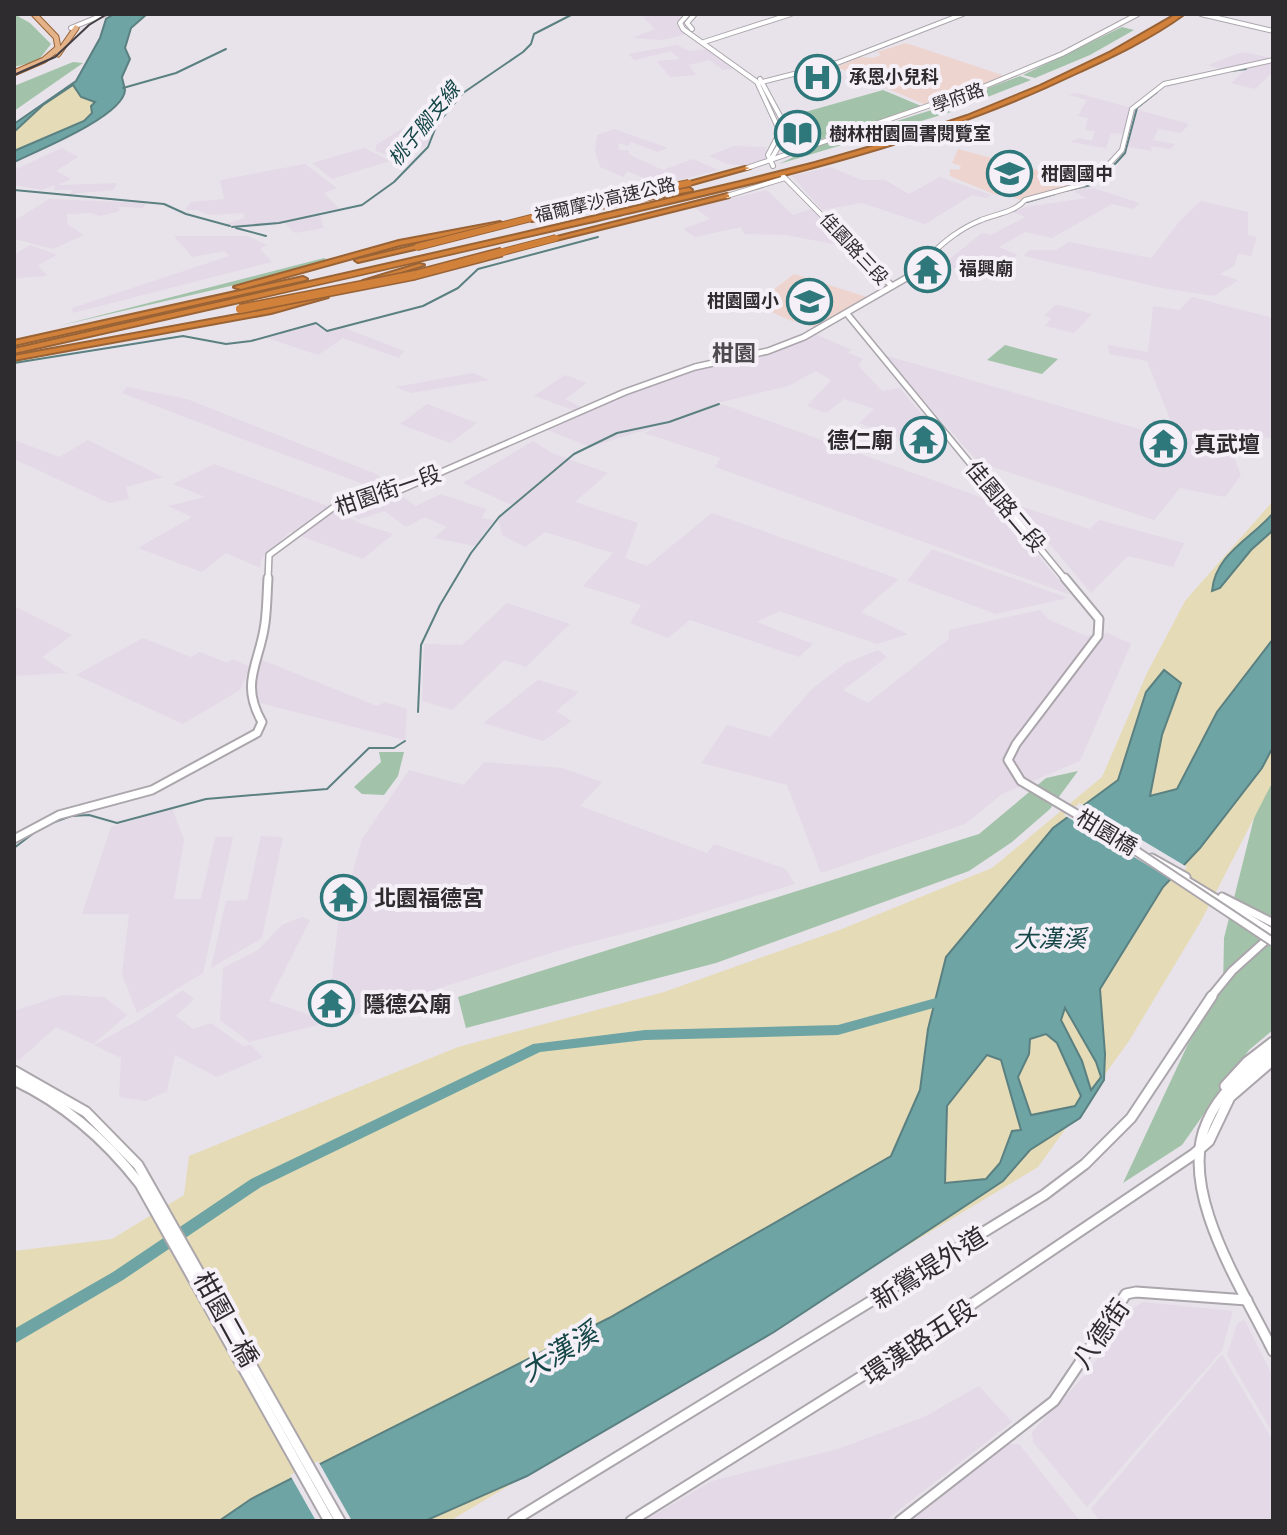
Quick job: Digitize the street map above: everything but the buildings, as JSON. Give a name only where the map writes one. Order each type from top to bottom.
[{"type":"highway","name":"福爾摩沙高速公路","points":[[14,342],[605,212],[846,149],[1003,96],[1100,53],[1169,14]]},
{"type":"highway","name":"福爾摩沙高速公路","points":[[14,351],[689,197],[839,157],[953,122],[1065,77],[1181,14]]},
{"type":"highway","points":[[14,342],[747,168]]},
{"type":"highway","points":[[238,287],[399,243],[582,212],[726,181]]},
{"type":"highway","points":[[14,358],[415,275],[727,196]]},
{"type":"highway","points":[[14,358],[271,311],[418,266],[689,197]]},
{"type":"main road","points":[[36,14],[57,34],[64,46]]},
{"type":"main road","points":[[57,34],[76,27]]},
{"type":"main road","points":[[14,74],[53,59],[76,27]]},
{"type":"main road","points":[[14,74],[53,53],[58,48],[57,34]]},
{"type":"street","points":[[76,27],[105,14]]},
{"type":"street","points":[[688,14],[680,26],[705,41],[791,14]]},
{"type":"street","points":[[695,14],[687,26],[760,82],[786,127],[771,164]]},
{"type":"street","points":[[705,41],[783,14]]},
{"type":"street","points":[[760,82],[899,38],[954,14]]},
{"type":"street","points":[[760,82],[891,44],[963,14]]},
{"type":"street","name":"學府路","points":[[747,168],[771,164],[799,149],[930,108],[1019,75],[1091,41],[1138,14]]},
{"type":"street","points":[[1201,14],[1273,30]]},
{"type":"street","points":[[1212,14],[1273,30]]},
{"type":"street","points":[[892,286],[915,273],[941,244],[978,221],[1019,207],[1025,200],[1093,180],[1122,150],[1132,109],[1164,84],[1273,60]]},
{"type":"street","points":[[760,82],[780,132],[768,155],[771,164]]},
{"type":"street","points":[[781,144],[799,149]]},
{"type":"street","name":"佳園路三段","points":[[727,196],[784,177],[892,286],[848,315]]},
{"type":"street","name":"佳園路二段","points":[[848,315],[1099,619],[1098,636],[1047,703]]},
{"type":"street","name":"柑園街一段","points":[[14,839],[58,814],[136,796],[159,786],[257,733],[262,722],[252,705],[249,686],[265,625],[271,573],[267,564],[269,555],[314,519],[334,507],[391,494],[625,392],[695,367],[773,350],[848,315]]},
{"type":"street","name":"柑園橋","points":[[1047,703],[1008,760],[1021,781],[1273,933]]},
{"type":"street","points":[[1112,835],[1273,923]]},
{"type":"street","points":[[1112,835],[1273,942]]},
{"type":"street","name":"新鶯堤外道","points":[[513,1521],[959,1250],[1044,1195],[1085,1164],[1131,1118],[1206,1003],[1232,971],[1273,933]]},
{"type":"street","points":[[1273,1042],[1230,1077],[1198,1137],[1200,1194],[1211,1226],[1273,1351]]},
{"type":"street","points":[[1220,1096],[1244,1071],[1273,1050]]},
{"type":"street","points":[[1199,1153],[1208,1143],[1229,1099],[1273,1060]]},
{"type":"street","points":[[14,1071],[51,1089],[96,1127]]},
{"type":"street","points":[[14,1080],[96,1127]]},
{"type":"street","name":"柑園二橋","points":[[96,1127],[140,1184],[329,1521]]},
{"type":"street","name":"柑園二橋","points":[[96,1127],[138,1165],[340,1521]]},
{"type":"street","name":"環漢路五段","points":[[631,1521],[837,1396],[1182,1160],[1199,1153]]},
{"type":"street","name":"八德街","points":[[900,1521],[1054,1401],[1126,1294],[1136,1292],[1247,1300]]},
{"type":"shaded area","points":[[683,15],[676,24],[687,34],[662,40],[632,38],[655,29],[643,17]]},
{"type":"shaded area","points":[[906,43],[1002,75],[1002,79],[926,105],[837,67],[860,57],[873,58],[881,55],[877,52]]},
{"type":"shaded area","points":[[677,45],[689,51],[708,49],[735,68],[723,70],[709,60],[689,65],[696,75],[670,77],[657,61],[680,59],[671,51],[635,60],[628,54]]},
{"type":"shaded area","points":[[1242,52],[1273,58],[1273,72],[1255,89],[1231,83],[1245,70],[1223,70],[1208,65]]},
{"type":"shaded area","points":[[1077,93],[1189,124],[1181,133],[1158,129],[1153,140],[1175,144],[1170,149],[1151,146],[1152,151],[1124,146],[1123,134],[1111,133],[1106,148],[1070,142],[1079,138],[1092,141],[1095,131],[1085,130],[1088,118],[1078,116],[1087,100],[1069,95]]},
{"type":"shaded area","points":[[444,102],[454,103],[426,146],[398,159],[376,151],[376,145]]},
{"type":"shaded area","points":[[614,129],[668,148],[658,152],[631,142],[628,146],[618,143],[619,150],[628,150],[630,155],[663,170],[693,159],[718,170],[660,185],[627,171],[623,177],[600,167],[595,151],[597,135]]},
{"type":"shaded area","points":[[734,146],[766,147],[765,162],[750,166],[727,164],[709,156]]},
{"type":"shaded area","points":[[62,148],[78,157],[56,171],[71,179],[58,185],[117,183],[113,190],[70,194],[72,190],[54,190],[54,185],[42,190],[14,185],[14,170]]},
{"type":"shaded area","points":[[364,148],[390,161],[332,179],[312,163]]},
{"type":"shaded area","name":"柑園國中","points":[[958,149],[1041,171],[1074,172],[1064,179],[1080,183],[1020,200],[1002,192],[996,195],[950,176],[950,169],[959,170],[961,166],[952,163]]},
{"type":"shaded area","points":[[305,164],[337,188],[324,193],[340,209],[319,212],[324,228],[295,233],[284,222],[237,228],[225,224],[245,218],[244,213],[209,215],[198,210],[185,210],[191,202],[224,199],[220,180]]},
{"type":"shaded area","points":[[830,167],[862,180],[885,180],[909,194],[940,177],[991,195],[986,198],[972,195],[925,224],[862,203],[822,210],[792,176]]},
{"type":"shaded area","points":[[1087,186],[1140,203],[1133,209],[1112,204],[1052,238],[1025,232],[999,247],[1018,255],[977,274],[942,265],[982,233],[991,235],[1025,217],[1013,212],[1026,207],[1086,198],[1074,192]]},
{"type":"shaded area","points":[[767,190],[793,215],[811,209],[849,247],[786,235],[744,234],[741,227],[695,237],[683,229],[710,219],[694,207]]},
{"type":"shaded area","points":[[49,199],[146,203],[143,208],[118,207],[120,211],[100,216],[91,213],[67,214],[67,224],[84,235],[53,249],[14,239],[14,221]]},
{"type":"shaded area","points":[[1201,201],[1248,212],[1248,235],[1257,237],[1251,256],[1238,254],[1234,266],[1220,274],[1238,280],[1214,296],[1162,288],[1024,256],[1029,250],[1056,250],[1069,242],[1151,258],[1180,221]]},
{"type":"shaded area","points":[[174,236],[248,236],[267,245],[260,249],[272,262],[73,313],[72,308],[229,256],[224,251],[192,257]]},
{"type":"shaded area","points":[[30,245],[57,255],[38,265],[47,276],[14,278],[14,255]]},
{"type":"shaded area","name":"柑園國小","points":[[794,274],[867,297],[818,328],[789,320],[755,304]]},
{"type":"shaded area","points":[[1192,297],[1273,318],[1273,430],[1271,438],[1202,431],[1232,453],[1241,475],[1225,497],[1180,488],[1154,520],[978,462],[884,355],[1146,431],[1153,420],[1171,422],[1147,361],[1109,354],[1108,345],[1148,352],[1153,306],[1179,310]]},
{"type":"shaded area","points":[[1059,305],[1092,314],[1074,333],[1045,326],[1051,318],[1044,316]]},
{"type":"shaded area","points":[[313,324],[325,331],[342,327],[404,351],[399,358],[343,338],[318,355],[264,337]]},
{"type":"shaded area","points":[[815,334],[852,350],[848,353],[863,359],[858,365],[882,391],[900,388],[924,417],[907,441],[859,423],[874,409],[844,399],[826,413],[807,406],[831,380],[816,371],[788,386],[718,403],[682,418],[722,404],[994,502],[1071,595],[715,467],[721,458],[644,433],[662,425],[590,447],[545,429],[650,384],[770,353]]},
{"type":"shaded area","points":[[473,373],[490,380],[411,393],[395,387]]},
{"type":"shaded area","points":[[565,375],[587,383],[565,399],[583,408],[576,411],[534,396]]},
{"type":"shaded area","points":[[127,387],[187,399],[376,474],[391,485],[382,491],[122,393]]},
{"type":"shaded area","points":[[427,404],[477,423],[450,443],[400,424]]},
{"type":"shaded area","points":[[14,440],[59,457],[88,440],[163,477],[126,487],[129,499],[109,503],[14,459]]},
{"type":"shaded area","points":[[533,441],[552,453],[608,473],[575,502],[638,523],[625,558],[647,566],[712,513],[899,579],[861,612],[908,634],[877,644],[779,611],[757,622],[813,644],[799,657],[690,620],[668,638],[630,623],[641,605],[583,586],[613,553],[545,532],[525,547],[502,535],[498,518],[514,506],[463,483]]},
{"type":"shaded area","points":[[214,464],[328,506],[359,523],[393,534],[363,559],[290,532],[262,558],[260,568],[226,553],[202,572],[138,548],[192,517],[168,506],[205,497],[173,484]]},
{"type":"shaded area","points":[[398,494],[416,506],[441,494],[486,509],[482,518],[494,520],[475,546],[434,538],[447,527],[425,517],[406,527],[385,511],[359,519],[336,507]]},
{"type":"shaded area","points":[[1017,505],[1090,529],[1099,520],[1184,543],[1173,567],[1128,556],[1091,593]]},
{"type":"shaded area","points":[[932,549],[1068,598],[996,614],[907,581]]},
{"type":"shaded area","points":[[507,603],[570,624],[526,667],[504,660],[452,710],[422,701],[424,644],[462,645]]},
{"type":"shaded area","points":[[14,606],[72,635],[42,657],[67,673],[14,676]]},
{"type":"shaded area","points":[[1040,610],[1050,620],[1086,636],[1108,633],[1131,644],[1080,761],[1002,794],[965,824],[821,873],[787,785],[701,763],[727,725],[770,737],[812,689],[846,663],[878,650],[887,657],[843,690],[868,703],[949,639],[949,630]]},
{"type":"shaded area","points":[[143,638],[191,657],[200,652],[227,663],[233,659],[250,667],[240,690],[183,724],[76,675]]},
{"type":"shaded area","points":[[262,660],[377,706],[385,702],[407,709],[405,740],[256,702],[253,685]]},
{"type":"shaded area","points":[[538,680],[579,692],[556,711],[572,721],[543,741],[483,723]]},
{"type":"shaded area","points":[[484,762],[562,768],[602,782],[580,806],[707,853],[714,844],[786,869],[795,884],[677,920],[567,948],[344,1018],[339,997],[330,996],[338,924],[362,839],[409,770],[464,785]]},
{"type":"shaded area","points":[[172,808],[184,840],[174,899],[201,899],[215,837],[233,837],[203,973],[137,1013],[122,974],[129,914],[82,914],[111,827]]},
{"type":"shaded area","points":[[261,836],[283,837],[262,938],[211,968],[226,901],[247,900]]},
{"type":"shaded area","points":[[302,917],[310,920],[269,1001],[316,1017],[318,1025],[249,1042],[220,1020],[223,968],[258,950],[282,925]]},
{"type":"shaded area","points":[[183,990],[194,999],[176,1016],[193,1029],[211,1023],[243,1046],[251,1045],[263,1057],[217,1077],[175,1055],[167,1091],[146,1101],[119,1097],[121,1058],[94,1045]]},
{"type":"shaded area","points":[[62,995],[104,997],[127,1015],[93,1044],[56,1027],[19,1060],[14,1058],[14,1011]]},
{"type":"shaded area","points":[[1143,1302],[1233,1311],[1222,1350],[1087,1507],[1033,1442],[1032,1432],[1088,1372],[1132,1309]]},
{"type":"shaded area","points":[[1244,1319],[1273,1377],[1273,1434],[1227,1355],[1237,1324]]},
{"type":"shaded area","points":[[1222,1354],[1273,1441],[1273,1521],[1100,1521],[1091,1509]]},
{"type":"shaded area","points":[[979,1386],[1012,1422],[885,1521],[644,1521],[712,1481],[838,1449],[924,1417]]},
{"type":"shaded area","points":[[1008,1444],[1019,1444],[1080,1521],[911,1521]]},
{"type":"green space","points":[[14,14],[30,23],[51,44],[38,61],[14,67]]},
{"type":"green space","points":[[1122,27],[1134,30],[1090,55],[1035,78],[1023,75]]},
{"type":"green space","points":[[73,62],[83,63],[14,111],[14,86]]},
{"type":"green space","points":[[1020,76],[1031,80],[952,111],[941,106]]},
{"type":"green space","points":[[883,90],[926,108],[795,147],[785,146],[789,131],[784,118]]},
{"type":"green space","points":[[938,108],[951,112],[779,164],[814,147]]},
{"type":"green space","points":[[324,258],[327,260],[252,281],[58,326]]},
{"type":"green space","points":[[1005,345],[1058,359],[1042,374],[987,360]]},
{"type":"green space","points":[[379,752],[404,752],[398,776],[384,795],[362,794],[354,787],[381,762]]},
{"type":"green space","points":[[1273,765],[1273,1030],[1249,1050],[1182,1145],[1123,1183],[1188,1044],[1223,988],[1224,938],[1254,818]]},
{"type":"green space","points":[[1078,771],[1050,809],[1012,842],[969,871],[716,963],[466,1028],[458,997],[979,834],[1046,778]]},
{"type":"sand","points":[[75,85],[95,102],[92,113],[84,121],[14,151],[14,132],[43,105]]},
{"type":"sand","points":[[1273,501],[1273,781],[1201,921],[1129,1041],[1038,1167],[450,1521],[14,1521],[14,1251],[112,1239],[184,1195],[189,1156],[458,1047],[664,992],[842,929],[992,868],[1102,777],[1147,673],[1185,601]]},
{"type":"water","points":[[114,14],[147,14],[131,28],[125,48],[130,59],[122,77],[125,90],[121,100],[78,132],[14,162],[14,151],[84,121],[92,113],[91,106],[95,102],[81,97],[73,85],[43,105],[14,132],[14,124],[76,81],[100,38],[106,19]]},
{"type":"water","points":[[1273,513],[1270,533],[1251,550],[1220,588],[1212,591],[1215,578],[1227,557]]},
{"type":"water","name":"大漢溪","points":[[1273,639],[1273,747],[1262,768],[1200,848],[1163,887],[1100,989],[1104,1080],[1080,1118],[1030,1150],[1003,1181],[774,1332],[527,1476],[425,1521],[219,1521],[251,1499],[609,1318],[891,1156],[920,1090],[928,1029],[946,957],[1053,828],[1118,780],[1146,692],[1164,670],[1181,683],[1162,735],[1150,796],[1177,789],[1217,712]],"holes":[[[1065,1008],[1096,1062],[1101,1077],[1091,1090],[1082,1061],[1061,1020]],[[1046,1034],[1057,1043],[1081,1096],[1075,1106],[1031,1115],[1018,1077],[1029,1054],[1030,1039]],[[987,1055],[1001,1060],[1021,1130],[1012,1131],[1000,1163],[986,1179],[945,1183],[947,1106]]]},
{"type":"pier","points":[[1080,803],[1187,867],[1174,881],[1064,815]]},
{"type":"pier","points":[[318,1461],[352,1521],[316,1521],[290,1475]]},
{"type":"waterway","name":"桃子腳支線","points":[[232,227],[279,223],[362,205],[394,182],[428,147],[437,124],[463,93],[523,52],[531,44],[534,34],[573,14]]},
{"type":"waterway","points":[[123,88],[176,73],[226,49]]},
{"type":"waterway","points":[[1231,71],[1246,69]]},
{"type":"waterway","points":[[1065,191],[1091,185],[1116,163],[1125,153],[1137,108],[1157,92]]},
{"type":"waterway","points":[[14,190],[164,204],[186,214],[230,226]]},
{"type":"waterway","points":[[1027,202],[1055,194]]},
{"type":"waterway","points":[[236,228],[266,236]]},
{"type":"waterway","points":[[14,363],[183,336],[226,344],[251,341],[316,323],[327,331],[423,306],[458,288],[478,269],[598,237]]},
{"type":"waterway","points":[[418,712],[421,645],[440,605],[471,553],[499,517],[574,454],[617,433],[669,422],[719,404]]},
{"type":"waterway","points":[[52,823],[71,816],[89,815],[117,823],[206,799],[327,789],[369,748],[394,748],[405,741]]},
{"type":"waterway","points":[[14,848],[39,829]]},
{"type":"waterway","points":[[14,964],[14,986]]},
{"type":"waterway","points":[[14,1337],[118,1276],[256,1183],[538,1047],[645,1035],[838,1030],[947,1000]]},
{"type":"railway","points":[[14,75],[55,57],[89,25],[107,14]]},
{"type":"place","name":"承恩小兒科","points":[[818,77]]},
{"type":"place","name":"樹林柑園圖書閱覽室","points":[[798,134]]},
{"type":"place","name":"柑園國中","points":[[1010,174]]},
{"type":"place","name":"福興廟","points":[[928,269]]},
{"type":"place","name":"柑園國小","points":[[810,301]]},
{"type":"place","name":"德仁廟","points":[[924,440]]},
{"type":"place","name":"真武壇","points":[[1163,444]]},
{"type":"place","name":"北園福德宮","points":[[343,898]]},
{"type":"place","name":"隱德公廟","points":[[332,1004]]},
{"type":"district","name":"柑園","points":[[734,353]]}]
